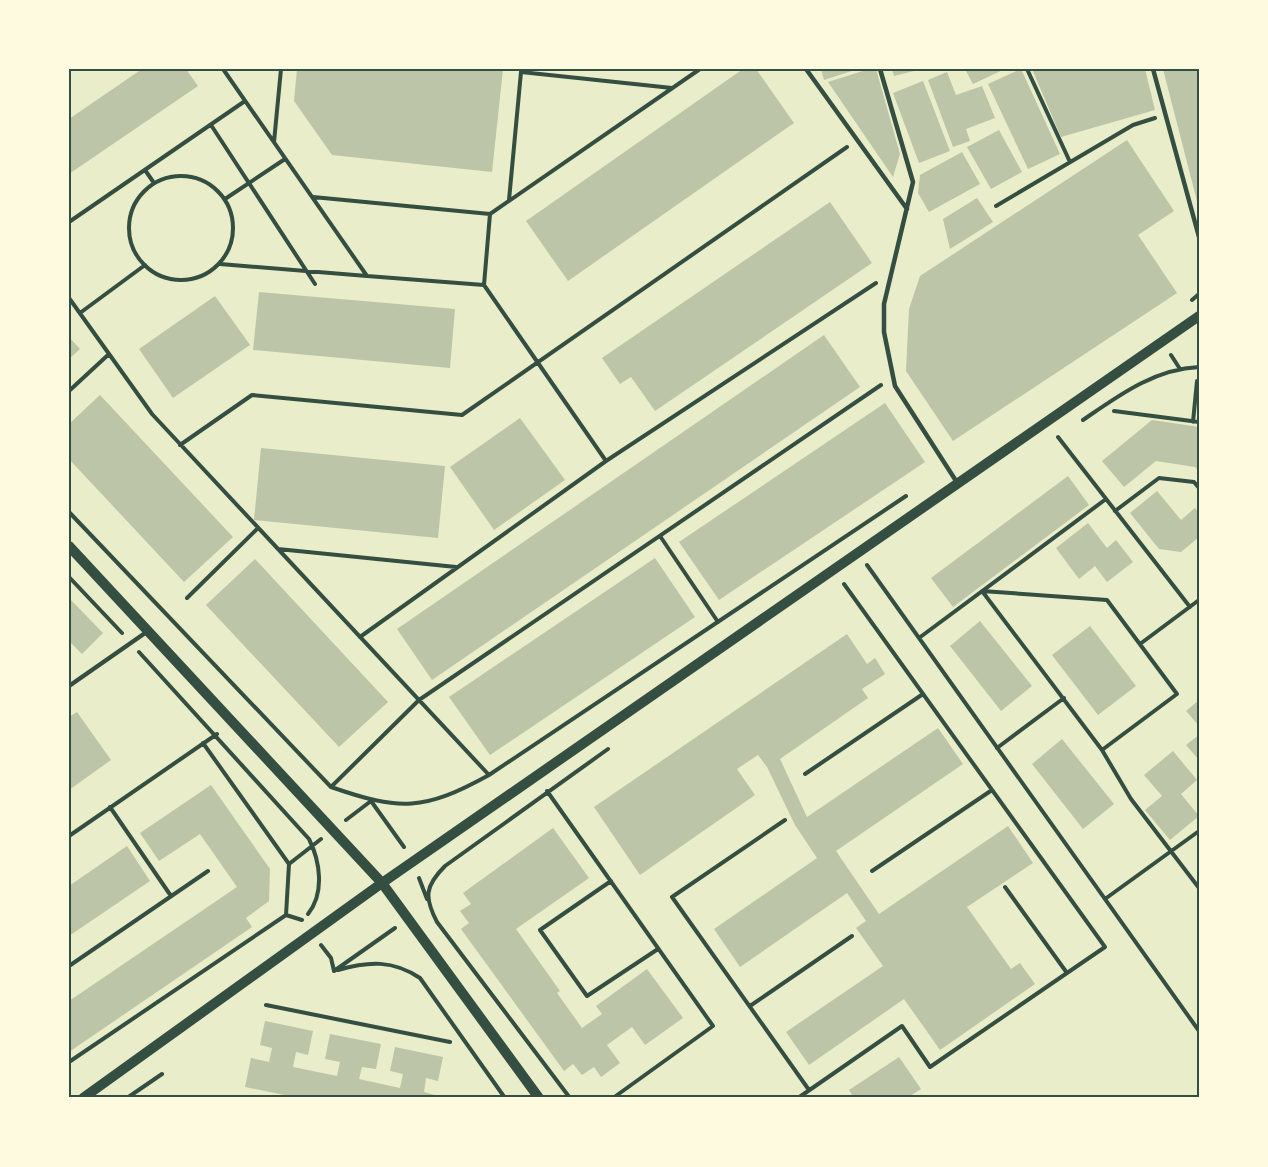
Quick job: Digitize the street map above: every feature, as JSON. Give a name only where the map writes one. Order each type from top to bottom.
[{"type":"street","points":[[83,1098],[382,884],[1199,316]]},
{"type":"street","points":[[69,546],[382,884],[539,1098]]},
{"type":"lane","points":[[806,69],[906,209]]},
{"type":"lane","points":[[880,69],[913,182],[884,304],[884,332],[895,386],[958,483]]},
{"type":"lane","points":[[1153,69],[1199,237]]},
{"type":"lane","points":[[69,686],[148,631]]},
{"type":"path","points":[[223,69],[367,276]]},
{"type":"path","points":[[274,142],[282,69]]},
{"type":"path","points":[[312,196],[490,214],[700,69]]},
{"type":"path","points":[[1027,69],[1070,162]]},
{"type":"path","points":[[509,201],[521,72],[673,88]]},
{"type":"path","points":[[69,222],[245,101]]},
{"type":"path","points":[[996,206],[1133,125],[1166,115]]},
{"type":"path","points":[[211,125],[247,184],[315,284]]},
{"type":"path","points":[[180,445],[252,395],[462,415],[857,140]]},
{"type":"path","points":[[225,199],[285,159]]},
{"type":"path","points":[[145,170],[154,183]]},
{"type":"path","points":[[185,176],[201,179],[214,187],[225,199],[232,214],[234,232],[229,249],[219,264],[204,275],[187,280],[168,279],[139,259],[131,242],[129,225],[133,207],[141,193],[154,183],[169,177],[185,176]]},
{"type":"path","points":[[490,214],[484,285],[606,460]]},
{"type":"path","points":[[219,264],[484,285]]},
{"type":"path","points":[[80,313],[146,265]]},
{"type":"path","points":[[360,637],[606,460],[870,285],[891,279]]},
{"type":"path","points":[[69,298],[152,414],[489,775]]},
{"type":"path","points":[[69,391],[109,354]]},
{"type":"path","points":[[1076,425],[1136,386],[1161,374],[1199,367]]},
{"type":"path","points":[[331,787],[419,700],[893,377]]},
{"type":"path","points":[[1193,422],[1197,381]]},
{"type":"path","points":[[1114,411],[1199,422]]},
{"type":"path","points":[[1049,443],[1067,431]]},
{"type":"path","points":[[1058,437],[1190,607]]},
{"type":"path","points":[[1115,511],[1159,478],[1194,482],[1199,488]]},
{"type":"path","points":[[69,512],[331,787],[371,801],[416,805],[452,796],[489,775],[909,494]]},
{"type":"path","points":[[919,638],[1106,500]]},
{"type":"path","points":[[187,598],[258,528]]},
{"type":"path","points":[[660,536],[718,622]]},
{"type":"path","points":[[278,549],[457,567]]},
{"type":"path","points":[[858,553],[1199,1031]]},
{"type":"path","points":[[860,572],[877,561]]},
{"type":"path","points":[[69,577],[216,734],[309,839],[316,852],[319,868],[316,897],[312,910],[293,927]]},
{"type":"path","points":[[834,590],[852,578]]},
{"type":"path","points":[[798,1098],[902,1026],[930,1067],[1105,946],[844,584]]},
{"type":"path","points":[[982,591],[1107,600],[1177,694],[1102,750]]},
{"type":"path","points":[[982,591],[1102,750],[1131,799],[1199,888]]},
{"type":"path","points":[[1140,644],[1199,600]]},
{"type":"path","points":[[805,774],[923,694]]},
{"type":"path","points":[[997,748],[1064,699]]},
{"type":"path","points":[[69,836],[233,723]]},
{"type":"path","points":[[69,1062],[286,915],[289,864],[203,743]]},
{"type":"path","points":[[570,1098],[437,922],[430,908],[428,893],[432,879],[445,866],[615,745]]},
{"type":"path","points":[[537,776],[712,1026],[613,1098]]},
{"type":"path","points":[[872,871],[992,790]]},
{"type":"path","points":[[110,807],[171,896]]},
{"type":"path","points":[[785,820],[672,897],[809,1090]]},
{"type":"path","points":[[1105,899],[1199,831]]},
{"type":"path","points":[[69,966],[208,871]]},
{"type":"path","points":[[611,881],[540,930],[587,996],[658,948]]},
{"type":"path","points":[[1005,887],[1067,973]]},
{"type":"path","points":[[430,908],[408,919],[334,971],[373,963],[388,963],[420,978],[505,1098]]},
{"type":"path","points":[[750,1006],[852,936]]},
{"type":"path","points":[[266,1005],[450,1042]]},
{"type":"path","points":[[127,1098],[162,1074]]},
{"type":"building","points":[[142,69],[186,69],[198,86],[69,174],[69,119]]},
{"type":"building","points":[[297,69],[503,69],[492,172],[332,155],[294,101]]},
{"type":"building","points":[[743,69],[756,69],[794,123],[568,281],[526,221]]},
{"type":"building","points":[[821,69],[858,69],[824,80]]},
{"type":"building","points":[[869,69],[876,69],[900,154],[893,177],[828,82]]},
{"type":"building","points":[[892,69],[918,69],[918,70],[894,76]]},
{"type":"building","points":[[965,69],[1005,69],[973,84]]},
{"type":"building","points":[[1021,69],[1060,154],[1028,169],[988,84]]},
{"type":"building","points":[[1032,69],[1145,69],[1155,110],[1061,137]]},
{"type":"building","points":[[1163,69],[1199,69],[1199,205],[1198,205]]},
{"type":"building","points":[[947,72],[956,95],[982,86],[995,118],[966,129],[970,141],[953,147],[928,80]]},
{"type":"building","points":[[923,81],[950,151],[919,163],[893,93]]},
{"type":"building","points":[[999,130],[1022,172],[991,189],[967,147]]},
{"type":"building","points":[[1127,140],[1174,211],[1138,235],[1177,293],[953,441],[906,371],[909,309],[920,276]]},
{"type":"building","points":[[962,152],[980,184],[929,212],[918,193],[920,175]]},
{"type":"building","points":[[977,198],[993,222],[950,249],[943,219]]},
{"type":"building","points":[[830,202],[872,263],[655,411],[631,377],[620,384],[602,358]]},
{"type":"building","points":[[259,292],[455,309],[450,368],[253,350]]},
{"type":"building","points":[[215,296],[250,345],[173,398],[139,349]]},
{"type":"building","points":[[824,335],[860,387],[432,680],[397,629]]},
{"type":"building","points":[[69,337],[80,349],[69,359]]},
{"type":"building","points":[[100,395],[233,537],[184,582],[69,459],[69,424]]},
{"type":"building","points":[[885,403],[925,462],[719,600],[679,542]]},
{"type":"building","points":[[520,418],[565,480],[494,530],[450,467]]},
{"type":"building","points":[[1152,420],[1199,427],[1199,472],[1195,467],[1156,461],[1124,487],[1102,461]]},
{"type":"building","points":[[261,448],[445,466],[438,538],[254,520]]},
{"type":"building","points":[[1068,476],[1089,505],[953,607],[931,578]]},
{"type":"building","points":[[1157,491],[1181,520],[1195,508],[1199,513],[1199,537],[1181,552],[1159,549],[1130,513]]},
{"type":"building","points":[[1088,523],[1107,548],[1116,540],[1133,562],[1107,582],[1095,566],[1079,579],[1056,548]]},
{"type":"building","points":[[655,558],[695,617],[490,755],[449,697]]},
{"type":"building","points":[[255,559],[388,702],[339,747],[206,605]]},
{"type":"building","points":[[69,598],[103,633],[82,654],[69,641]]},
{"type":"building","points":[[980,621],[1032,686],[1001,711],[950,646]]},
{"type":"building","points":[[1090,626],[1136,686],[1098,715],[1052,655]]},
{"type":"building","points":[[847,634],[867,664],[875,658],[885,674],[862,689],[868,698],[780,759],[807,817],[938,728],[963,764],[836,851],[879,914],[1008,826],[1033,863],[967,907],[1011,969],[1020,963],[1035,984],[940,1050],[904,999],[809,1065],[786,1032],[883,966],[856,928],[866,921],[847,893],[740,967],[714,929],[817,858],[795,825],[767,767],[758,755],[737,769],[755,795],[640,875],[594,807]]},
{"type":"building","points":[[1199,700],[1199,726],[1186,711]]},
{"type":"building","points":[[77,712],[111,760],[69,790],[69,717]]},
{"type":"building","points":[[1199,735],[1199,760],[1186,745]]},
{"type":"building","points":[[1062,739],[1114,804],[1083,829],[1032,764]]},
{"type":"building","points":[[1173,751],[1197,780],[1181,794],[1199,816],[1170,840],[1145,810],[1162,796],[1144,775]]},
{"type":"building","points":[[211,785],[270,869],[269,901],[246,918],[252,927],[69,1052],[69,1001],[237,887],[200,834],[159,861],[140,833]]},
{"type":"building","points":[[553,828],[589,878],[516,929],[560,991],[557,993],[582,1028],[602,1014],[596,1006],[647,969],[683,1018],[645,1045],[632,1027],[607,1045],[620,1063],[601,1077],[594,1067],[582,1075],[573,1064],[564,1071],[461,929],[469,923],[460,911],[471,904],[463,893]]},
{"type":"building","points":[[127,846],[150,881],[69,936],[69,886]]},
{"type":"building","points":[[265,1021],[313,1031],[308,1055],[296,1052],[293,1067],[337,1076],[340,1062],[325,1059],[330,1034],[381,1044],[376,1069],[362,1067],[359,1079],[400,1088],[403,1074],[390,1071],[395,1047],[443,1057],[438,1081],[426,1078],[424,1092],[446,1098],[299,1098],[245,1087],[251,1058],[269,1062],[272,1048],[260,1045]]},
{"type":"building","points":[[899,1057],[921,1089],[907,1098],[854,1098],[849,1090]]}]
